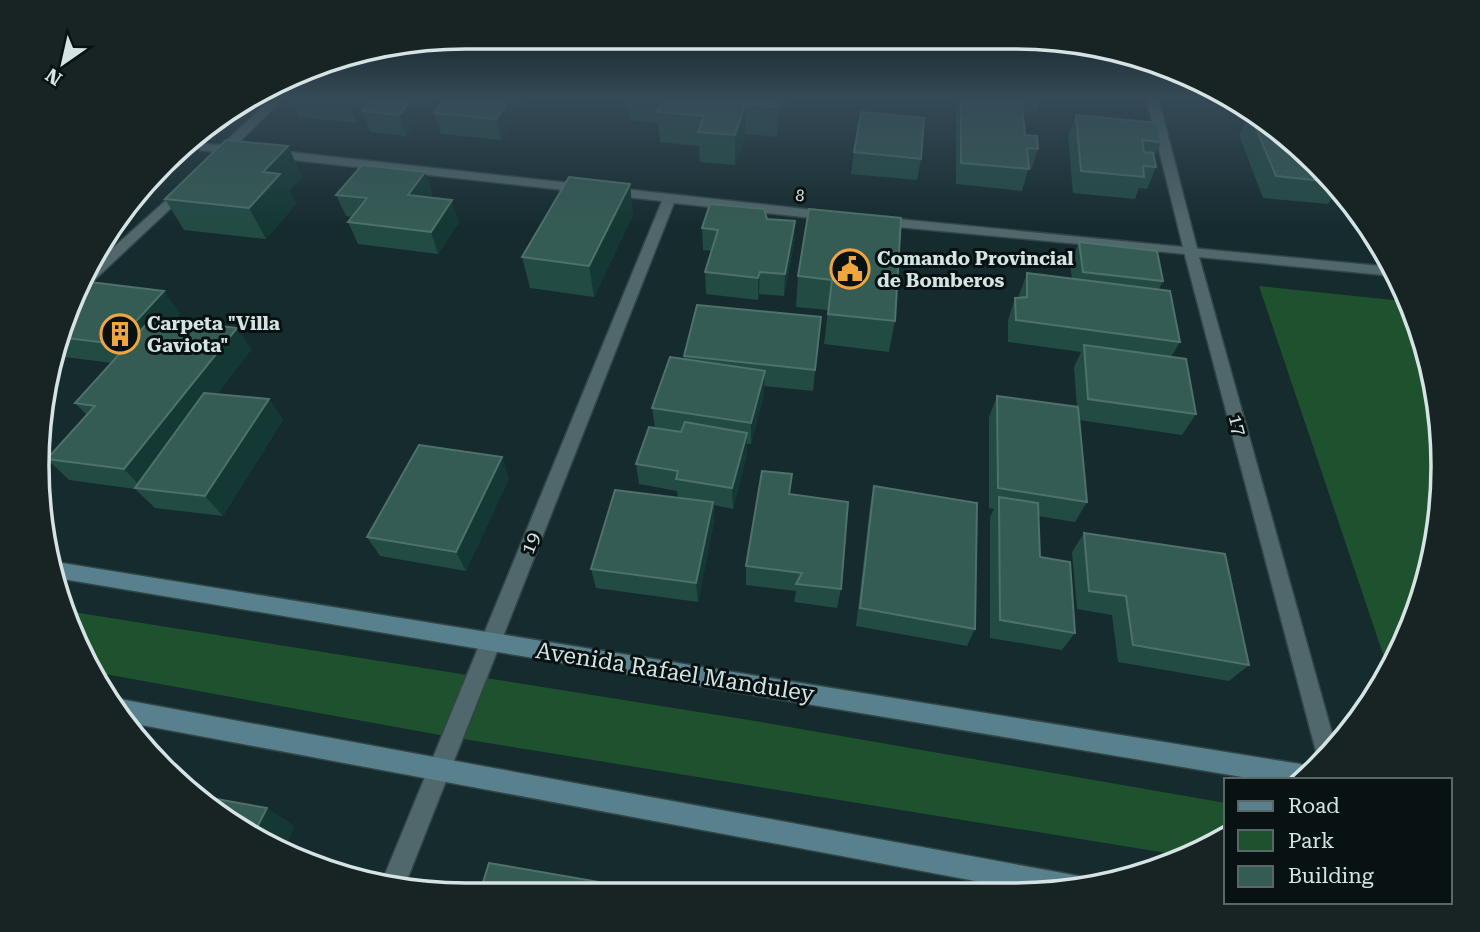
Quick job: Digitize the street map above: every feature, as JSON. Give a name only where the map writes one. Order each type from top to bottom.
[{"type":"main road","name":"Avenida Rafael Manduley","points":[[62,571],[1295,774]]},
{"type":"main road","points":[[129,712],[1045,882]]},
{"type":"street","points":[[221,153],[234,140]]},
{"type":"street","name":"17","points":[[1163,140],[1324,745]]},
{"type":"street","name":"8","points":[[204,146],[221,153],[1382,271]]},
{"type":"street","points":[[100,267],[195,177]]},
{"type":"street","name":"19","points":[[396,877],[669,200]]},
{"type":"green space","points":[[1259,286],[1396,300],[1409,332],[1427,412],[1430,493],[1417,574],[1399,626],[1384,657]]},
{"type":"green space","points":[[76,612],[755,721],[1224,803],[1224,826],[1168,853],[451,737],[105,674]]},
{"type":"building","points":[[225,140],[288,146],[263,172],[280,174],[249,208],[165,199]]},
{"type":"building","points":[[856,140],[922,140],[921,159],[854,152]]},
{"type":"building","points":[[961,140],[1037,140],[1038,149],[1027,148],[1029,169],[961,163]]},
{"type":"building","points":[[1078,140],[1142,140],[1144,152],[1153,153],[1156,167],[1143,166],[1144,177],[1081,171]]},
{"type":"building","points":[[1261,140],[1275,140],[1318,180],[1276,176]]},
{"type":"building","points":[[362,165],[425,172],[408,195],[452,200],[431,232],[348,222],[367,198],[336,195]]},
{"type":"building","points":[[569,177],[630,184],[589,266],[522,257]]},
{"type":"building","points":[[710,204],[764,209],[767,219],[795,221],[785,274],[760,272],[758,278],[705,272],[718,230],[702,228]]},
{"type":"building","points":[[809,209],[901,218],[895,321],[828,314],[832,280],[798,276]]},
{"type":"building","points":[[1079,242],[1157,251],[1163,281],[1083,272]]},
{"type":"building","points":[[1027,273],[1170,291],[1180,342],[1016,320],[1015,298],[1027,297]]},
{"type":"building","points":[[92,282],[164,291],[115,344],[69,338]]},
{"type":"building","points":[[697,305],[821,317],[815,370],[684,356]]},
{"type":"building","points":[[152,318],[237,328],[124,469],[49,459],[95,406],[75,403]]},
{"type":"building","points":[[1084,345],[1186,359],[1196,414],[1088,399]]},
{"type":"building","points":[[670,357],[765,371],[751,423],[652,408]]},
{"type":"building","points":[[204,393],[269,399],[205,496],[135,488]]},
{"type":"building","points":[[997,396],[1078,407],[1087,502],[998,488]]},
{"type":"building","points":[[685,422],[747,433],[732,488],[676,479],[678,471],[636,464],[649,427],[681,432]]},
{"type":"building","points":[[419,445],[502,457],[456,552],[367,537]]},
{"type":"building","points":[[762,471],[792,474],[789,494],[848,502],[841,589],[796,584],[802,573],[746,566]]},
{"type":"building","points":[[874,486],[977,503],[975,629],[860,608]]},
{"type":"building","points":[[615,490],[713,502],[696,583],[591,569]]},
{"type":"building","points":[[999,497],[1038,503],[1040,557],[1070,562],[1075,633],[1000,620]]},
{"type":"building","points":[[1084,533],[1225,554],[1249,665],[1133,645],[1126,596],[1089,591]]},
{"type":"building","points":[[214,799],[267,808],[257,827]]},
{"type":"building","points":[[489,863],[599,882],[599,883],[483,883]]},
{"type":"place","name":"Comando Provincial de Bomberos","points":[[850,269]]},
{"type":"place","name":"Carpeta \"Villa Gaviota\"","points":[[120,334]]}]
